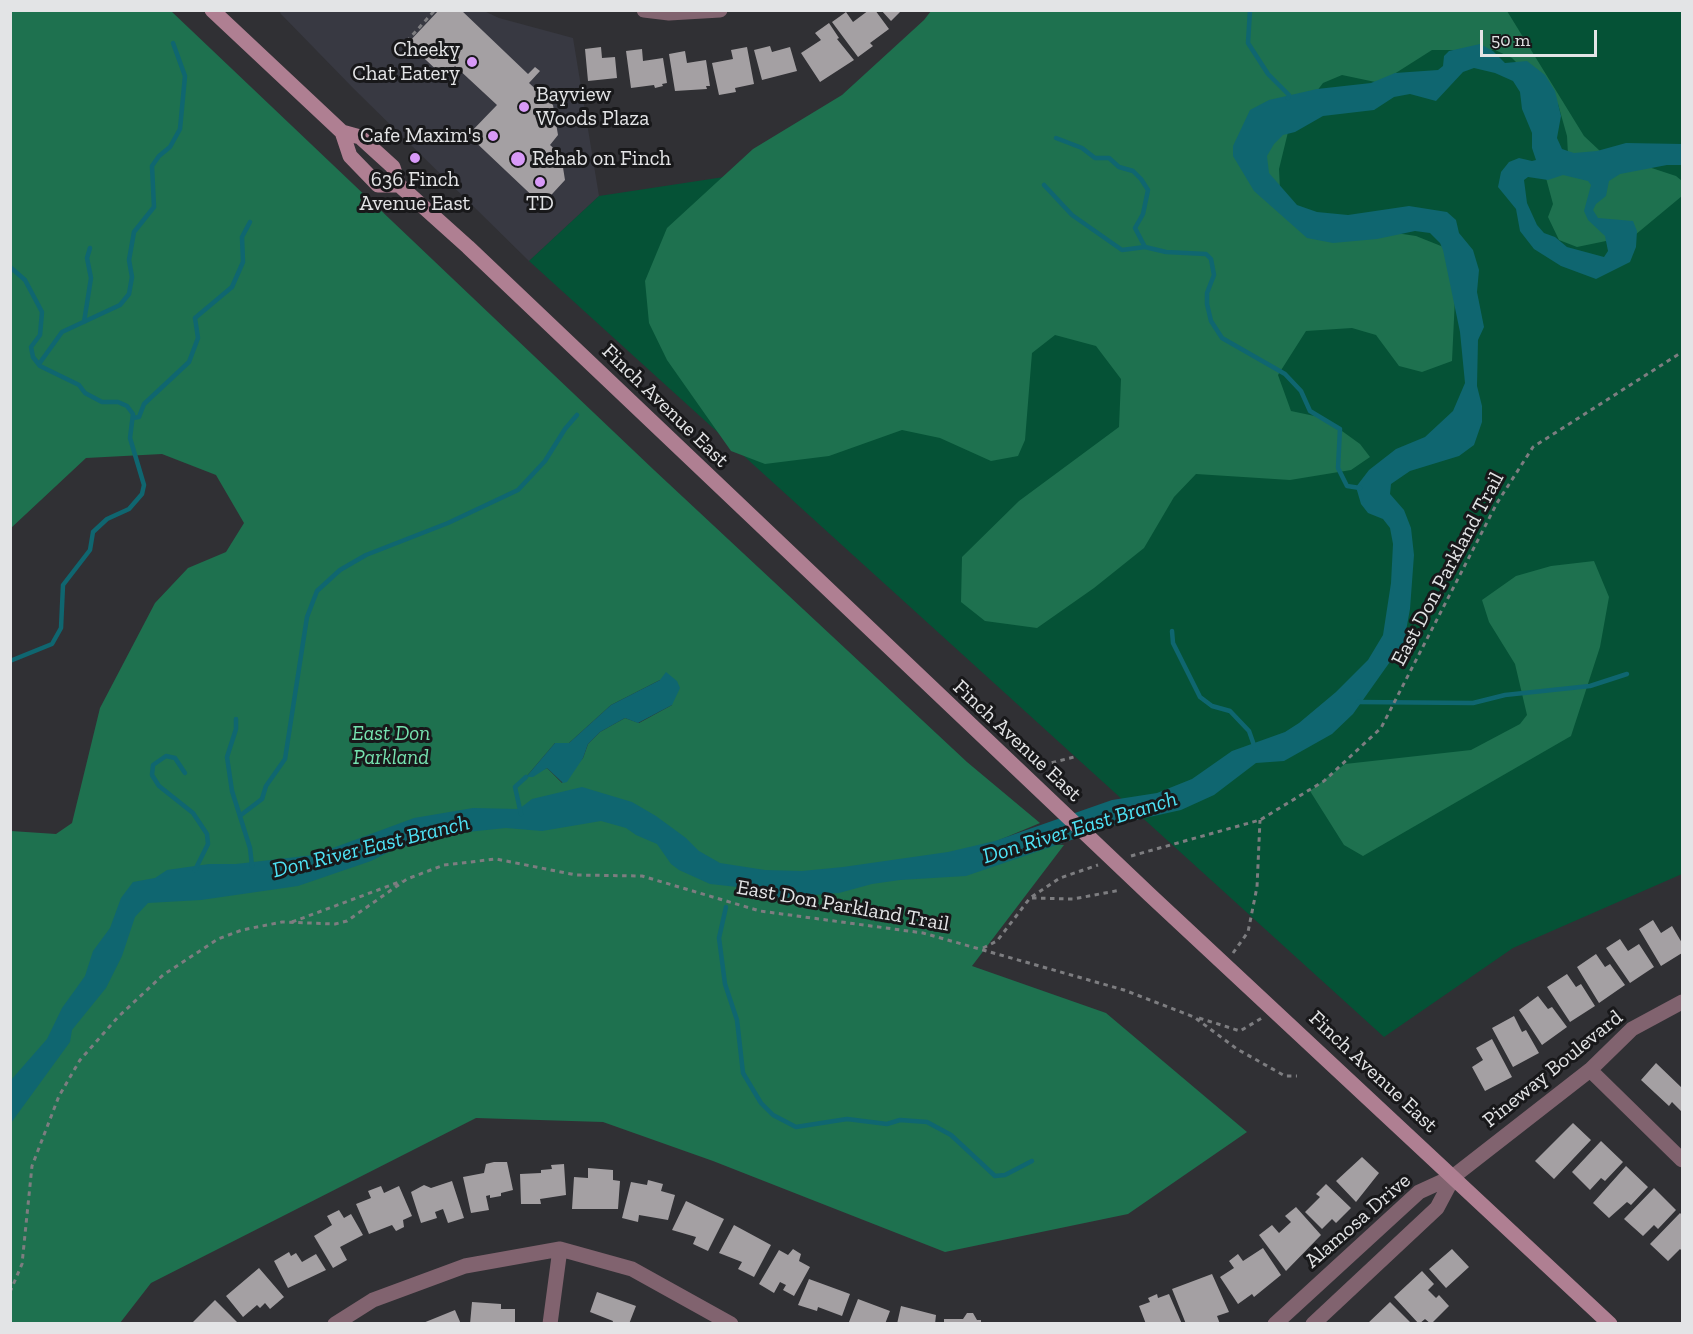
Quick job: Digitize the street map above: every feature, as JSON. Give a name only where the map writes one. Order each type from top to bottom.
[{"type":"main road","name":"Finch Avenue East","points":[[212,10],[342,132],[360,137],[393,167],[399,185],[465,244],[1150,896],[1610,1323]]},
{"type":"main road","name":"Finch Avenue East","points":[[342,132],[350,156],[378,184],[399,185]]},
{"type":"street","points":[[644,10],[669,13],[720,10]]},
{"type":"street","name":"Pineway Boulevard","points":[[1454,1176],[1590,1070],[1632,1029],[1683,1002]]},
{"type":"street","points":[[1590,1070],[1683,1160]]},
{"type":"street","name":"Alamosa Drive","points":[[1275,1323],[1419,1192],[1454,1176]]},
{"type":"street","name":"Alamosa Drive","points":[[1313,1323],[1437,1208],[1454,1176]]},
{"type":"street","points":[[550,1323],[560,1249]]},
{"type":"street","points":[[335,1323],[373,1300],[465,1266],[560,1249],[633,1269],[730,1323]]},
{"type":"path","points":[[406,51],[408,39],[435,10]]},
{"type":"path","name":"East Don Parkland Trail","points":[[1145,851],[1260,820],[1324,781],[1381,728],[1497,503],[1533,447],[1683,352]]},
{"type":"path","points":[[1043,765],[1074,757]]},
{"type":"path","points":[[1225,964],[1248,932],[1257,887],[1260,820]]},
{"type":"path","name":"East Don Parkland Trail","points":[[10,1292],[22,1264],[28,1191],[35,1158],[59,1096],[80,1060],[118,1017],[157,981],[218,939],[245,929],[291,922],[335,924],[347,921],[407,879],[444,865],[496,859],[576,875],[642,876],[760,911],[923,933],[1124,990],[1194,1017],[1240,1031],[1275,1010]]},
{"type":"path","points":[[981,948],[997,941],[1030,898],[1060,878]]},
{"type":"path","points":[[291,922],[407,879]]},
{"type":"path","points":[[1030,898],[1073,899],[1121,890]]},
{"type":"path","name":"East Don Parkland Trail","points":[[1194,1017],[1237,1049],[1285,1076],[1297,1076]]},
{"type":"shaded area","points":[[282,10],[484,11],[499,18],[573,38],[599,196],[529,261],[354,89],[280,13]]},
{"type":"green space","name":"East Don Parkland","points":[[11,11],[171,11],[654,470],[967,762],[1040,823],[997,841],[1064,845],[972,966],[1106,1013],[1247,1132],[1128,1214],[945,1252],[713,1161],[603,1122],[476,1118],[151,1283],[120,1323],[11,1323],[11,831],[56,834],[72,823],[100,708],[155,603],[188,568],[226,552],[244,523],[216,475],[162,454],[86,458],[11,528]],"holes":[[[660,680],[672,705],[639,723],[625,718],[600,732],[588,744],[583,758],[562,783],[547,768],[526,777],[555,743],[569,743],[611,705]]]},
{"type":"green space","points":[[931,11],[1507,11],[1584,136],[1600,151],[1676,176],[1682,181],[1682,196],[1635,235],[1577,247],[1559,240],[1548,217],[1553,204],[1546,178],[1568,155],[1567,136],[1558,104],[1512,58],[1495,50],[1432,50],[1380,83],[1342,75],[1323,83],[1289,128],[1279,169],[1280,190],[1303,219],[1416,236],[1451,250],[1456,277],[1452,361],[1422,372],[1399,366],[1376,335],[1352,328],[1306,331],[1278,375],[1291,411],[1324,418],[1360,444],[1370,457],[1351,470],[1290,480],[1196,474],[1174,497],[1144,548],[1094,588],[1037,628],[985,621],[961,602],[962,557],[1019,501],[1119,427],[1121,379],[1096,346],[1055,335],[1032,353],[1025,440],[1018,456],[991,461],[940,438],[902,430],[829,456],[765,464],[731,451],[667,360],[649,323],[645,281],[667,228],[753,149],[842,95]]},
{"type":"green space","points":[[964,11],[1682,11],[1682,874],[1513,948],[1384,1037],[529,261],[599,196],[783,168]]},
{"type":"green space","points":[[1594,561],[1609,597],[1600,647],[1571,736],[1363,856],[1344,845],[1310,791],[1345,764],[1471,750],[1520,724],[1527,715],[1515,664],[1489,622],[1482,600],[1516,576],[1551,566]]},
{"type":"water","name":"Don River East Branch","points":[[1480,44],[1493,51],[1505,63],[1527,61],[1545,75],[1555,91],[1561,116],[1557,138],[1562,149],[1574,153],[1597,151],[1626,143],[1682,144],[1682,165],[1667,165],[1620,174],[1609,181],[1606,196],[1596,204],[1593,210],[1598,218],[1633,221],[1637,231],[1636,247],[1630,262],[1596,279],[1561,266],[1534,249],[1520,231],[1516,209],[1498,187],[1501,172],[1509,162],[1519,158],[1536,160],[1532,148],[1532,133],[1522,109],[1520,92],[1513,81],[1495,73],[1474,68],[1463,72],[1436,101],[1410,94],[1394,97],[1374,110],[1323,116],[1295,132],[1283,135],[1274,144],[1267,156],[1269,173],[1297,205],[1317,212],[1348,215],[1409,206],[1447,212],[1456,220],[1459,233],[1473,250],[1479,270],[1477,292],[1484,327],[1478,340],[1477,386],[1482,406],[1482,422],[1474,445],[1459,456],[1410,471],[1391,484],[1390,494],[1404,510],[1411,528],[1414,555],[1410,609],[1404,642],[1353,714],[1332,734],[1284,761],[1256,763],[1214,795],[1181,810],[1118,824],[966,876],[900,880],[872,884],[839,893],[777,898],[765,890],[710,884],[671,864],[657,844],[626,828],[601,821],[542,831],[506,828],[467,832],[397,848],[371,861],[298,886],[201,900],[148,903],[135,917],[122,956],[106,988],[72,1030],[70,1042],[11,1123],[11,1080],[47,1039],[62,1008],[85,976],[93,951],[110,928],[121,898],[133,882],[155,878],[167,870],[314,855],[414,818],[473,808],[519,809],[532,799],[582,787],[632,802],[656,816],[686,838],[699,851],[720,863],[765,870],[802,871],[843,867],[948,852],[995,841],[1112,800],[1157,793],[1192,779],[1232,751],[1285,732],[1299,723],[1336,692],[1368,660],[1383,635],[1391,583],[1393,544],[1390,528],[1383,519],[1368,513],[1361,504],[1356,487],[1369,470],[1396,449],[1425,437],[1453,411],[1465,383],[1460,332],[1443,250],[1440,243],[1430,233],[1415,231],[1377,239],[1333,243],[1307,238],[1254,191],[1233,156],[1233,146],[1250,110],[1269,100],[1317,89],[1371,83],[1395,73],[1438,70],[1443,66],[1444,56],[1449,51]],"holes":[[[1563,175],[1588,181],[1591,185],[1584,211],[1588,220],[1605,236],[1608,251],[1604,257],[1567,247],[1555,237],[1544,233],[1537,225],[1527,203],[1524,180],[1528,177],[1548,180]]]},
{"type":"water","points":[[666,672],[677,681],[680,688],[672,705],[638,723],[625,718],[600,732],[588,744],[583,758],[567,782],[563,783],[547,768],[533,777],[526,777],[555,743],[569,743],[611,705],[660,680]]},
{"type":"building","name":"Bayview Woods Plaza","points":[[439,10],[461,10],[528,74],[535,67],[540,71],[529,83],[553,105],[558,135],[550,145],[561,155],[565,180],[542,205],[468,135],[497,105],[455,66],[444,77],[408,43]]},
{"type":"building","points":[[869,10],[875,10],[889,29],[870,43],[873,46],[858,57],[832,22],[846,12],[853,22]]},
{"type":"building","points":[[881,10],[902,10],[891,21]]},
{"type":"building","points":[[829,23],[839,38],[837,39],[854,60],[820,82],[801,53],[821,40],[815,33]]},
{"type":"building","points":[[770,46],[772,52],[790,47],[797,71],[762,80],[754,50]]},
{"type":"building","points":[[601,47],[602,58],[615,57],[617,78],[588,81],[585,49]]},
{"type":"building","points":[[747,47],[754,84],[735,88],[736,92],[719,95],[712,63],[733,59],[731,50]]},
{"type":"building","points":[[642,49],[643,61],[663,58],[667,83],[662,84],[663,86],[631,88],[626,51]]},
{"type":"building","points":[[685,51],[687,63],[706,60],[710,86],[706,86],[707,89],[675,91],[669,54]]},
{"type":"building","points":[[1653,920],[1661,933],[1672,926],[1682,943],[1682,953],[1661,966],[1639,929]]},
{"type":"building","points":[[1620,939],[1628,951],[1639,944],[1654,967],[1630,983],[1606,948]]},
{"type":"building","points":[[1596,954],[1605,967],[1610,964],[1625,985],[1599,1003],[1577,967]]},
{"type":"building","points":[[1567,974],[1576,987],[1581,984],[1595,1006],[1570,1022],[1547,987]]},
{"type":"building","points":[[1538,996],[1548,1009],[1552,1007],[1567,1027],[1542,1045],[1519,1010]]},
{"type":"building","points":[[1514,1016],[1522,1032],[1526,1030],[1539,1053],[1513,1067],[1492,1028]]},
{"type":"building","points":[[1492,1039],[1512,1077],[1485,1091],[1472,1067],[1483,1060],[1476,1048]]},
{"type":"building","points":[[1656,1063],[1682,1088],[1681,1111],[1672,1102],[1669,1106],[1641,1080]]},
{"type":"building","points":[[1573,1123],[1591,1140],[1554,1179],[1535,1161]]},
{"type":"building","points":[[1601,1141],[1623,1162],[1605,1181],[1601,1178],[1590,1190],[1572,1172]]},
{"type":"building","points":[[1362,1157],[1379,1173],[1356,1202],[1336,1181]]},
{"type":"building","points":[[507,1162],[513,1190],[501,1193],[501,1196],[490,1198],[490,1195],[486,1196],[489,1210],[471,1213],[463,1177],[484,1173],[486,1164]]},
{"type":"building","points":[[564,1164],[566,1195],[540,1199],[541,1204],[521,1204],[520,1174],[541,1173],[541,1170],[552,1169],[551,1165]]},
{"type":"building","points":[[1626,1166],[1648,1187],[1631,1205],[1627,1202],[1609,1218],[1593,1203]]},
{"type":"building","points":[[588,1168],[613,1170],[613,1180],[620,1181],[618,1209],[572,1209],[574,1177],[588,1178]]},
{"type":"building","points":[[648,1180],[663,1184],[661,1191],[675,1195],[668,1220],[639,1215],[638,1222],[622,1218],[631,1182],[647,1185]]},
{"type":"building","points":[[452,1181],[464,1218],[448,1223],[443,1209],[435,1212],[437,1218],[421,1223],[411,1192],[424,1185],[431,1188]]},
{"type":"building","points":[[1326,1184],[1351,1208],[1336,1223],[1332,1219],[1322,1229],[1305,1212],[1320,1197],[1316,1194]]},
{"type":"building","points":[[381,1186],[384,1193],[399,1186],[412,1216],[403,1220],[404,1227],[396,1231],[392,1225],[369,1234],[356,1204],[371,1198],[368,1191]]},
{"type":"building","points":[[1654,1188],[1676,1210],[1658,1229],[1654,1225],[1643,1236],[1624,1219]]},
{"type":"building","points":[[686,1201],[724,1219],[708,1251],[693,1244],[696,1237],[672,1230]]},
{"type":"building","points":[[1296,1207],[1321,1235],[1286,1271],[1259,1235],[1272,1225],[1279,1233],[1291,1222],[1285,1216]]},
{"type":"building","points":[[339,1210],[344,1218],[351,1214],[363,1235],[340,1247],[347,1260],[333,1268],[314,1236],[332,1225],[327,1216]]},
{"type":"building","points":[[1680,1213],[1682,1215],[1682,1251],[1680,1249],[1668,1261],[1650,1244]]},
{"type":"building","points":[[734,1225],[771,1245],[754,1277],[738,1269],[742,1262],[719,1253]]},
{"type":"building","points":[[1263,1248],[1281,1275],[1254,1297],[1252,1294],[1238,1304],[1220,1277],[1234,1268],[1229,1261],[1238,1254],[1243,1261]]},
{"type":"building","points":[[793,1249],[801,1254],[799,1261],[810,1267],[794,1296],[783,1290],[786,1285],[780,1282],[774,1293],[759,1284],[779,1250],[788,1255]]},
{"type":"building","points":[[1452,1249],[1469,1267],[1446,1288],[1429,1269]]},
{"type":"building","points":[[289,1252],[291,1256],[296,1253],[302,1262],[316,1254],[326,1270],[288,1288],[274,1261]]},
{"type":"building","points":[[259,1268],[284,1297],[270,1309],[265,1303],[260,1308],[257,1305],[243,1317],[226,1296]]},
{"type":"building","points":[[1422,1271],[1434,1284],[1428,1290],[1436,1298],[1439,1295],[1449,1306],[1431,1324],[1425,1319],[1419,1324],[1394,1297]]},
{"type":"building","points":[[1212,1274],[1229,1312],[1217,1316],[1220,1324],[1186,1324],[1172,1289]]},
{"type":"building","points":[[809,1279],[850,1294],[842,1316],[818,1307],[817,1311],[798,1305]]},
{"type":"building","points":[[597,1292],[636,1306],[629,1324],[612,1324],[613,1321],[590,1312]]},
{"type":"building","points":[[1157,1294],[1158,1298],[1169,1294],[1182,1324],[1146,1324],[1139,1306],[1150,1302],[1148,1298]]},
{"type":"building","points":[[858,1299],[890,1311],[885,1324],[849,1322]]},
{"type":"building","points":[[215,1300],[239,1324],[191,1324]]},
{"type":"building","points":[[472,1302],[501,1304],[501,1309],[515,1309],[515,1324],[470,1324]]},
{"type":"building","points":[[1390,1302],[1412,1324],[1367,1324]]},
{"type":"building","points":[[901,1306],[936,1315],[935,1324],[897,1324]]},
{"type":"building","points":[[455,1310],[461,1324],[423,1324],[423,1323]]},
{"type":"building","points":[[967,1313],[973,1313],[977,1320],[981,1320],[981,1324],[944,1324],[944,1319],[963,1319]]},
{"type":"waterway","points":[[1250,10],[1248,43],[1268,74],[1289,95],[1288,98]]},
{"type":"waterway","points":[[39,364],[62,332],[120,305],[129,294],[132,277],[129,260],[134,232],[154,207],[152,166],[170,147],[180,129],[185,76],[173,43]]},
{"type":"waterway","points":[[1056,138],[1082,148],[1095,158],[1109,158],[1119,167],[1133,171],[1141,179],[1148,190],[1143,214],[1135,228],[1145,247]]},
{"type":"waterway","points":[[1044,185],[1072,215],[1122,250],[1145,247],[1166,252],[1206,254],[1211,259],[1214,275],[1207,293],[1207,304],[1211,321],[1222,338],[1285,374],[1301,391],[1310,411],[1340,429],[1338,468],[1347,486],[1360,488]]},
{"type":"waterway","points":[[133,418],[139,417],[144,404],[189,362],[198,338],[195,318],[232,287],[243,262],[242,237],[250,222]]},
{"type":"waterway","points":[[84,322],[91,278],[87,258],[90,248]]},
{"type":"waterway","points":[[10,267],[25,280],[42,312],[40,335],[31,347],[33,357],[40,366],[79,385],[85,393],[102,402],[118,402],[127,406],[133,414],[130,438],[144,485],[142,494],[129,509],[107,519],[93,532],[90,550],[63,585],[61,628],[52,644],[10,661]]},
{"type":"waterway","points":[[241,815],[262,799],[266,786],[285,759],[307,617],[317,591],[340,570],[366,555],[448,523],[518,490],[545,461],[565,429],[577,415]]},
{"type":"waterway","points":[[1172,631],[1173,643],[1200,697],[1212,706],[1230,711],[1249,731],[1255,748]]},
{"type":"waterway","points":[[1358,702],[1473,703],[1505,695],[1590,686],[1627,674]]},
{"type":"waterway","points":[[236,719],[236,729],[227,757],[232,791],[250,848],[252,866]]},
{"type":"waterway","points":[[185,773],[175,758],[166,756],[153,765],[152,775],[159,786],[193,813],[207,834],[208,844],[195,870]]},
{"type":"waterway","points":[[521,814],[515,787],[526,777]]},
{"type":"waterway","points":[[726,907],[719,938],[725,984],[737,1020],[743,1073],[761,1103],[773,1115],[796,1127],[847,1119],[887,1124],[900,1120],[927,1122],[951,1135],[995,1176],[1005,1175],[1032,1161]]},
{"type":"place","name":"Cheeky Chat Eatery","points":[[472,62]]},
{"type":"place","name":"Bayview Woods Plaza","points":[[524,107]]},
{"type":"place","name":"Cafe Maxim's","points":[[493,136]]},
{"type":"place","name":"636 Finch Avenue East","points":[[415,158]]},
{"type":"place","name":"Rehab on Finch","points":[[518,159]]},
{"type":"place","name":"TD","points":[[540,182]]}]
